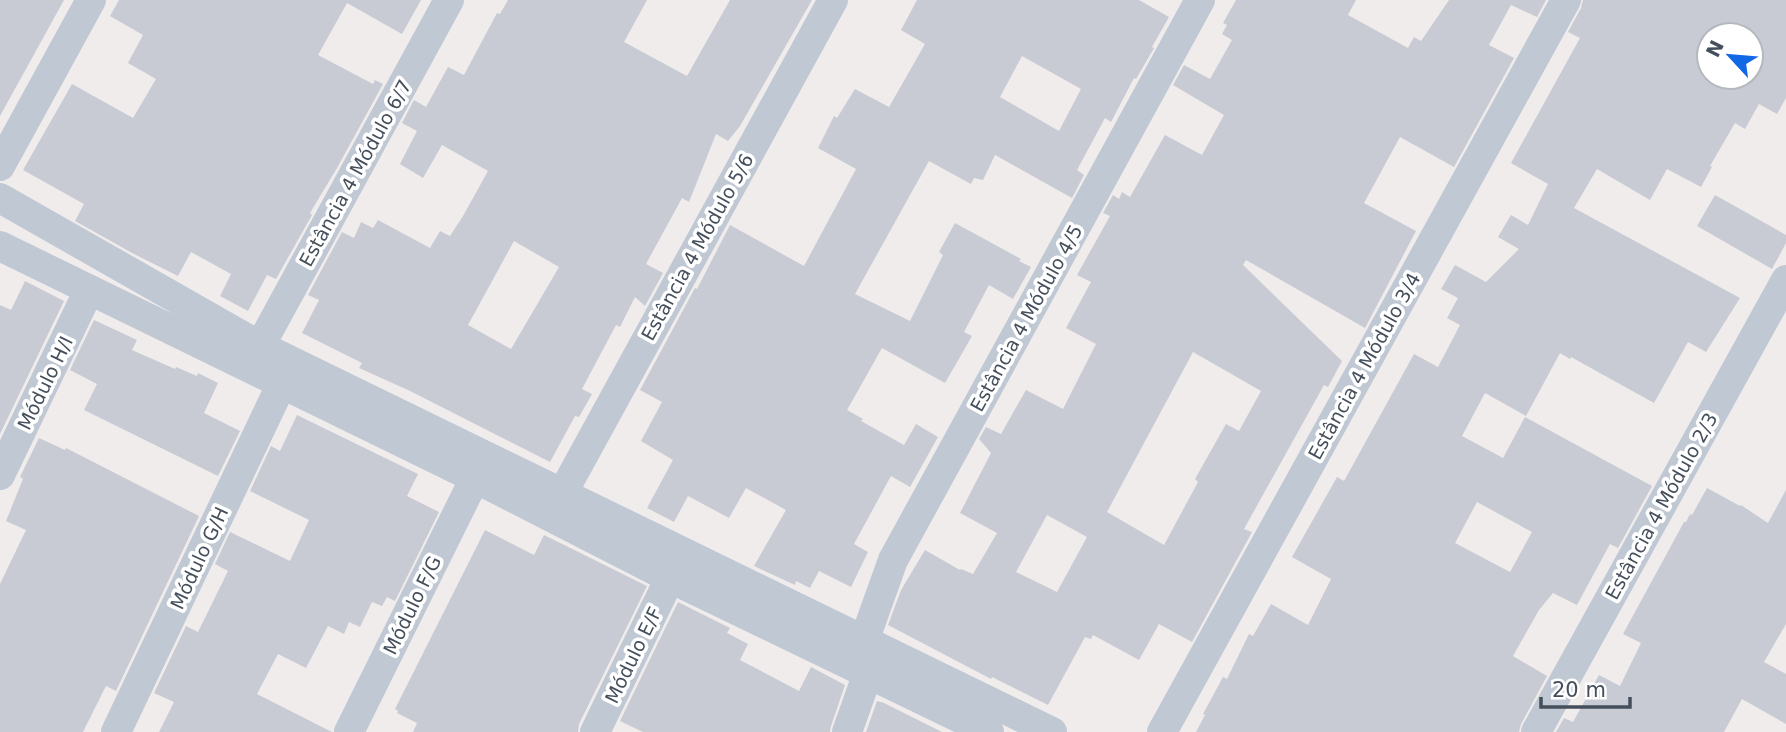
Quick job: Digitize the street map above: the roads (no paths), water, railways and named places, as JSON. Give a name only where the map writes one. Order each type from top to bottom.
[{"type":"street","points":[[0,166],[91,0]]},
{"type":"street","name":"Estância 4 Módulo 6/7","points":[[260,346],[449,0]]},
{"type":"street","name":"Estância 4 Módulo 5/6","points":[[562,494],[833,0]]},
{"type":"street","name":"Estância 4 Módulo 4/5","points":[[864,642],[893,560],[1200,0]]},
{"type":"street","name":"Estância 4 Módulo 3/4","points":[[1162,732],[1566,0]]},
{"type":"street","points":[[0,198],[434,445],[475,478],[670,578],[989,732]]},
{"type":"street","points":[[0,246],[282,383],[562,494],[1052,732]]},
{"type":"street","name":"Estância 4 Módulo 2/3","points":[[1536,732],[1786,280]]},
{"type":"street","name":"Módulo H/I","points":[[0,475],[89,290]]},
{"type":"street","name":"Módulo G/H","points":[[116,732],[282,383]]},
{"type":"street","name":"Módulo F/G","points":[[349,732],[475,478]]},
{"type":"street","name":"Módulo E/F","points":[[596,732],[670,578]]},
{"type":"street","points":[[847,732],[868,673],[864,642]]}]
